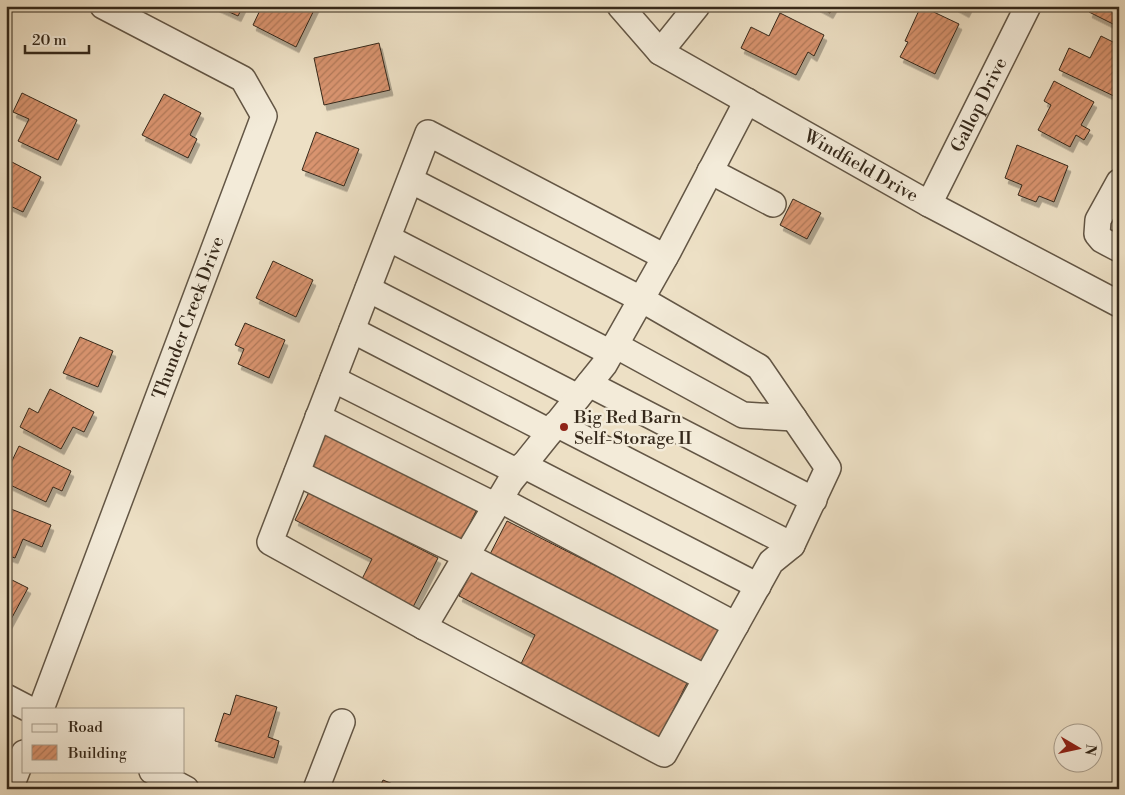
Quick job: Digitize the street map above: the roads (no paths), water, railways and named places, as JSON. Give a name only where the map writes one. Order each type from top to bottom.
[{"type":"street","name":"Thunder Creek Drive","points":[[41,708],[264,116],[243,79],[103,6]]},
{"type":"street","name":"Windfield Drive","points":[[620,6],[660,52],[929,204],[1119,304]]},
{"type":"street","points":[[660,52],[696,6]]},
{"type":"street","name":"Gallop Drive","points":[[929,204],[1028,6]]},
{"type":"street","points":[[424,627],[520,468],[604,365],[665,257],[747,101]]},
{"type":"street","points":[[410,180],[641,299],[759,368],[828,468],[792,545],[771,562],[664,754],[424,627],[270,542],[428,133],[665,257]]},
{"type":"street","points":[[710,171],[774,204]]},
{"type":"street","points":[[1119,182],[1098,220],[1096,234],[1119,250]]},
{"type":"street","points":[[388,238],[743,415],[794,418]]},
{"type":"street","points":[[368,289],[814,500]]},
{"type":"street","points":[[352,330],[792,545]]},
{"type":"street","points":[[333,379],[520,468],[758,586]]},
{"type":"street","points":[[318,418],[498,502],[736,625]]},
{"type":"street","points":[[297,473],[467,556],[706,678]]},
{"type":"street","points":[[6,697],[27,708]]},
{"type":"street","points":[[316,789],[342,722]]},
{"type":"street","points":[[10,789],[22,758]]},
{"type":"street","points":[[154,772],[186,789]]},
{"type":"place","name":"Big Red Barn Self-Storage II","points":[[564,427]]}]
